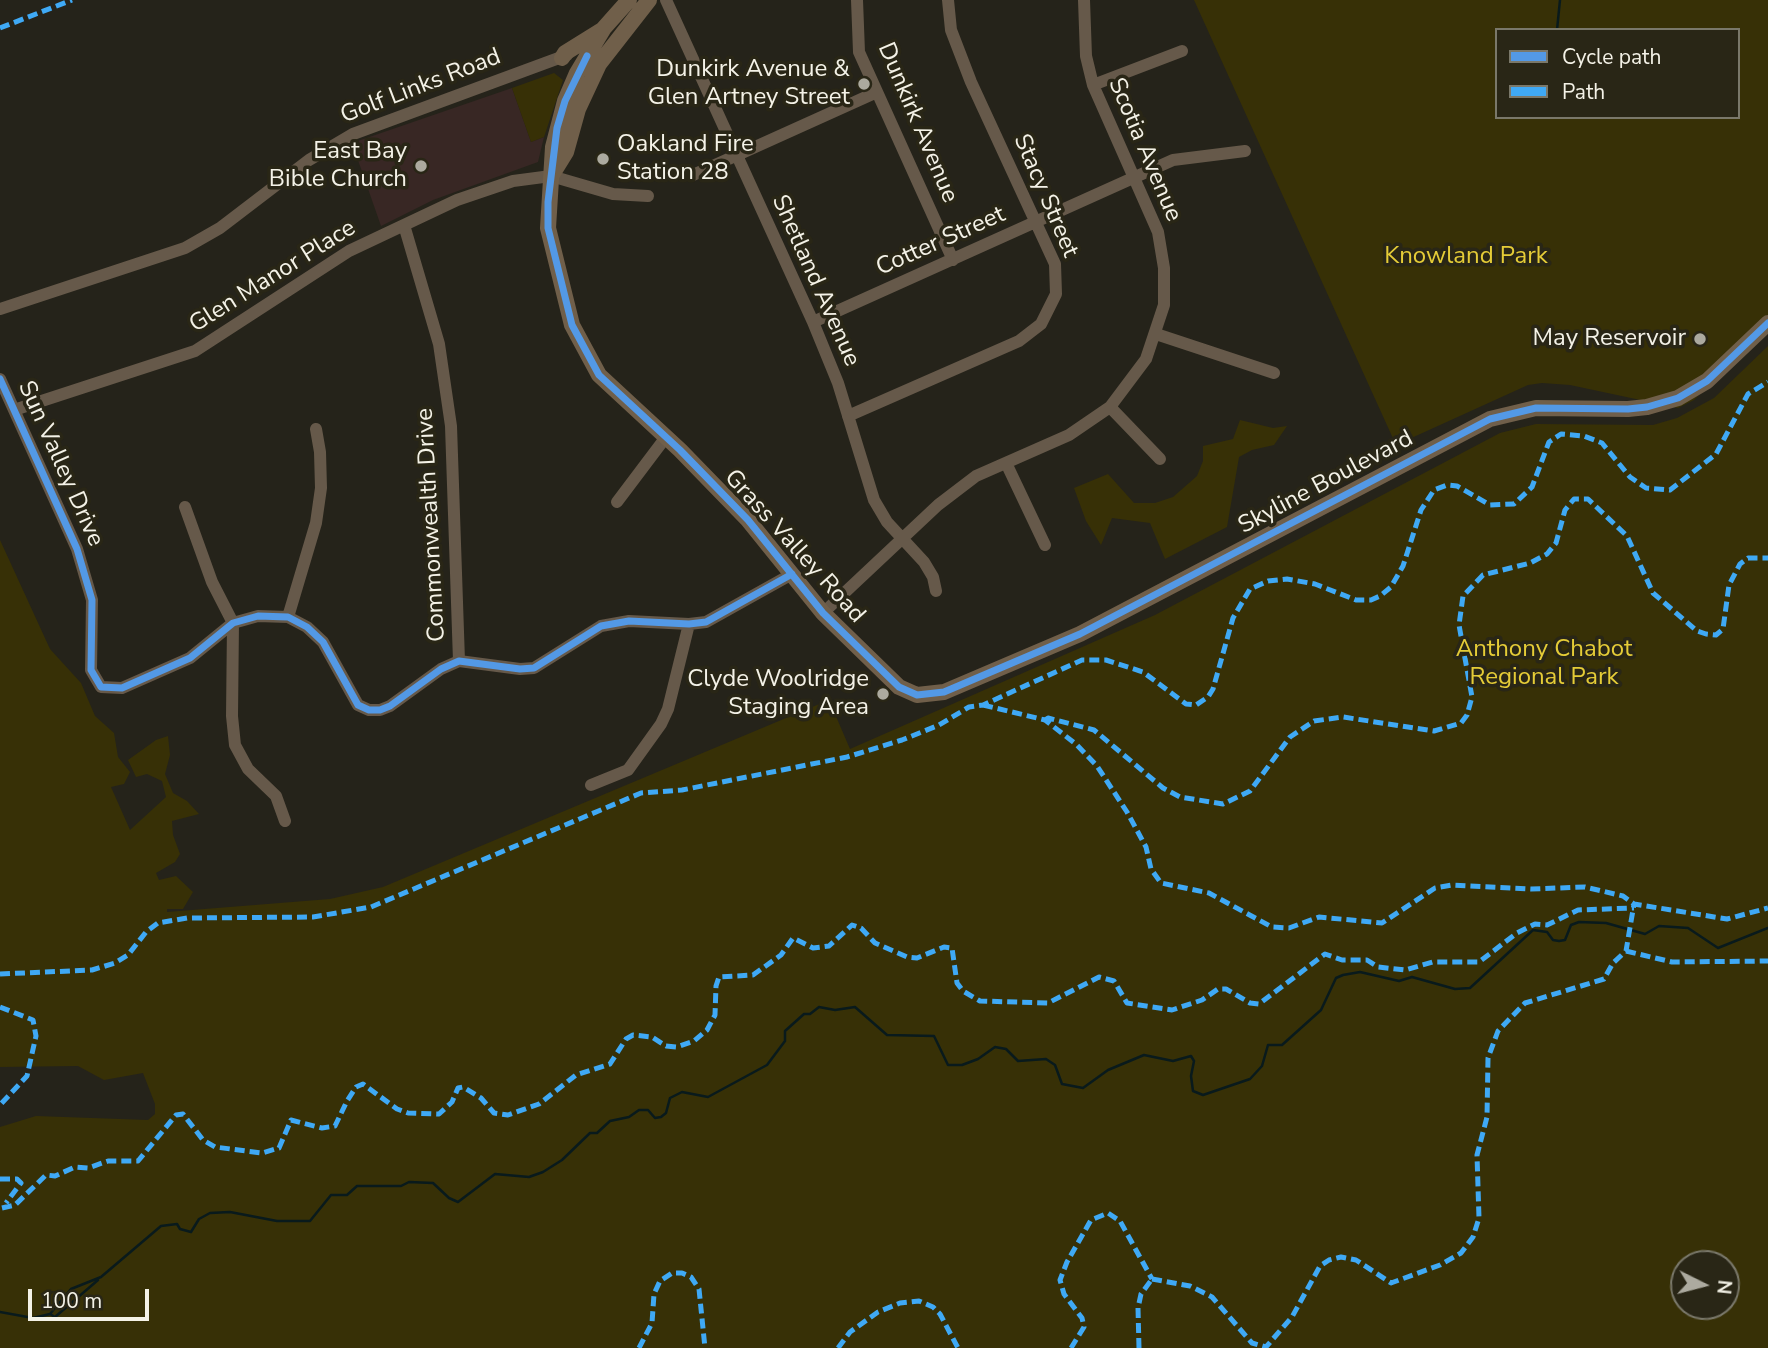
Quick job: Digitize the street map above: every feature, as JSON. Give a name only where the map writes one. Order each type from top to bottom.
[{"type":"main road","points":[[562,58],[565,53],[604,29],[629,0]]},
{"type":"main road","points":[[591,64],[649,0]]},
{"type":"main road","points":[[591,64],[604,29]]},
{"type":"main road","name":"Grass Valley Road","points":[[591,64],[565,101],[557,128],[551,176],[548,229],[572,325],[598,375],[666,437],[748,520],[823,613],[899,687]]},
{"type":"main road","name":"Skyline Boulevard","points":[[899,687],[918,695],[936,695],[1080,634],[1490,419],[1536,408],[1628,409],[1647,407],[1678,398],[1707,381],[1768,323]]},
{"type":"street","name":"Shetland Avenue","points":[[666,0],[813,322],[848,416],[874,500],[903,540],[924,562],[933,577],[936,591]]},
{"type":"street","name":"Dunkirk Avenue","points":[[857,0],[859,51],[953,260]]},
{"type":"street","name":"Stacy Street","points":[[848,416],[1019,341],[1041,324],[1051,310],[1058,279],[1055,264],[971,82],[951,30],[948,0]]},
{"type":"street","name":"Scotia Avenue","points":[[823,613],[938,505],[976,476],[1007,465],[1069,435],[1110,407],[1146,359],[1164,305],[1164,268],[1158,232],[1093,85],[1086,56],[1084,0]]},
{"type":"street","points":[[1093,85],[1182,51]]},
{"type":"street","name":"Golf Links Road","points":[[0,309],[185,248],[220,228],[309,160],[353,134],[574,53],[591,64]]},
{"type":"street","points":[[693,175],[877,92]]},
{"type":"street","name":"Cotter Street","points":[[813,322],[1173,160],[1245,150]]},
{"type":"street","points":[[551,176],[612,194],[648,196]]},
{"type":"street","name":"Glen Manor Place","points":[[14,410],[195,351],[313,272],[404,225],[457,200],[513,181],[551,176]]},
{"type":"street","name":"Commonwealth Drive","points":[[404,225],[439,344],[451,426],[459,661]]},
{"type":"street","points":[[1156,334],[1274,373]]},
{"type":"street","name":"Sun Valley Drive","points":[[0,379],[77,549],[92,600],[91,670],[101,687],[122,688],[190,658],[233,623],[258,616],[288,617]]},
{"type":"street","points":[[1110,407],[1160,459]]},
{"type":"street","points":[[316,429],[321,488],[316,523],[288,617],[307,627],[323,642],[350,695],[358,705],[369,710],[390,706],[428,677],[459,661],[520,669],[534,668],[601,626],[629,621],[689,624],[721,615],[792,574]]},
{"type":"street","points":[[617,502],[666,437]]},
{"type":"street","points":[[1007,465],[1045,545]]},
{"type":"street","points":[[185,507],[212,582],[233,623],[232,716],[235,745],[248,769],[276,796],[285,821]]},
{"type":"street","points":[[591,785],[628,770],[661,724],[668,709],[689,624]]},
{"type":"shaded area","points":[[512,88],[531,142],[544,137],[538,162],[433,200],[381,226],[352,143]]},
{"type":"green space","name":"Knowland Park","points":[[1194,0],[1768,0],[1768,325],[1694,400],[1678,408],[1570,385],[1528,385],[1396,445]]},
{"type":"green space","points":[[554,73],[563,80],[544,137],[531,142],[512,88]]},
{"type":"green space","name":"Anthony Chabot Regional Park","points":[[1768,346],[1768,1348],[0,1348],[0,1127],[36,1116],[148,1120],[155,1114],[155,1104],[143,1073],[104,1080],[78,1066],[0,1067],[0,540],[50,649],[81,683],[95,716],[114,733],[118,757],[130,772],[124,784],[111,787],[130,830],[166,797],[162,781],[147,774],[136,777],[128,760],[156,740],[168,736],[170,755],[165,774],[173,793],[187,801],[199,814],[172,821],[173,835],[180,854],[175,862],[156,873],[159,880],[176,876],[193,892],[183,909],[167,909],[167,912],[330,899],[383,887],[829,700],[850,749],[1155,615],[1500,433],[1536,424],[1653,425],[1677,418],[1714,398]]},
{"type":"green space","points":[[1240,420],[1273,428],[1287,426],[1274,445],[1252,450],[1239,457],[1227,527],[1165,559],[1150,523],[1112,518],[1101,545],[1086,521],[1074,488],[1108,474],[1134,503],[1155,503],[1173,497],[1197,476],[1203,461],[1203,446],[1233,439]]},
{"type":"waterway","points":[[1557,28],[1560,0]]},
{"type":"waterway","points":[[50,1314],[71,1289],[101,1277],[161,1226],[177,1224],[180,1229],[191,1232],[199,1219],[210,1213],[230,1212],[277,1221],[310,1221],[331,1195],[347,1195],[357,1186],[433,1183],[449,1198],[458,1202],[495,1174],[529,1177],[543,1172],[562,1160],[590,1133],[597,1133],[610,1121],[629,1117],[639,1110],[648,1110],[655,1118],[661,1117],[666,1113],[670,1098],[682,1092],[708,1097],[767,1065],[785,1041],[785,1031],[804,1014],[810,1014],[819,1007],[835,1010],[855,1007],[887,1035],[934,1036],[948,1065],[962,1065],[978,1059],[995,1047],[1006,1049],[1018,1061],[1046,1059],[1055,1065],[1062,1084],[1083,1088],[1108,1070],[1144,1055],[1173,1061],[1191,1056],[1194,1061],[1191,1076],[1193,1091],[1203,1095],[1250,1079],[1262,1066],[1268,1045],[1282,1045],[1321,1010],[1336,978],[1343,975],[1360,972],[1399,981],[1412,977],[1455,989],[1470,988],[1533,930],[1547,932],[1553,940],[1559,941],[1565,940],[1571,925],[1579,922],[1606,923],[1645,934],[1659,926],[1688,928],[1718,948],[1768,928]]},
{"type":"waterway","points":[[0,1312],[33,1318],[50,1314],[55,1317],[98,1280]]},
{"type":"marked path","points":[[0,28],[72,0]]},
{"type":"marked path","points":[[0,974],[92,970],[115,963],[128,955],[146,932],[158,923],[187,918],[313,917],[371,907],[641,793],[682,790],[847,757],[939,725],[969,707],[983,705],[1082,660],[1106,660],[1143,672],[1186,704],[1196,705],[1208,697],[1213,689],[1233,618],[1250,589],[1268,581],[1287,579],[1315,584],[1356,600],[1371,600],[1380,596],[1391,587],[1403,566],[1421,510],[1434,490],[1447,485],[1457,486],[1490,505],[1514,504],[1532,487],[1549,442],[1561,434],[1584,436],[1602,443],[1630,477],[1646,488],[1670,490],[1716,454],[1748,394],[1768,382]]},
{"type":"marked path","points":[[1045,720],[1048,718],[1094,730],[1163,788],[1180,797],[1223,804],[1250,791],[1290,737],[1314,721],[1343,717],[1434,731],[1461,723],[1467,715],[1472,697],[1459,625],[1463,596],[1483,575],[1530,563],[1547,554],[1556,543],[1565,510],[1574,499],[1588,499],[1627,536],[1653,593],[1697,631],[1706,634],[1716,635],[1723,629],[1729,585],[1740,564],[1748,558],[1768,558]]},
{"type":"marked path","points":[[983,705],[1045,720],[1077,745],[1097,766],[1127,812],[1146,847],[1151,869],[1161,883],[1209,893],[1272,927],[1289,928],[1319,917],[1382,923],[1435,888],[1452,885],[1531,889],[1585,887],[1623,896],[1634,904],[1727,919],[1768,908]]},
{"type":"marked path","points":[[1152,1279],[1190,1286],[1212,1297],[1252,1343],[1266,1347],[1292,1317],[1320,1266],[1329,1260],[1341,1257],[1356,1260],[1391,1283],[1440,1265],[1461,1253],[1473,1237],[1479,1218],[1477,1155],[1487,1117],[1488,1058],[1498,1031],[1525,1003],[1604,979],[1613,963],[1626,951],[1634,904]]},
{"type":"marked path","points":[[2,1208],[15,1205],[46,1175],[55,1176],[75,1167],[88,1168],[108,1161],[138,1161],[176,1115],[183,1114],[203,1140],[215,1147],[262,1153],[279,1148],[291,1120],[322,1128],[335,1126],[356,1087],[363,1084],[397,1109],[408,1113],[439,1114],[452,1102],[458,1088],[463,1087],[481,1098],[494,1113],[508,1115],[539,1104],[576,1075],[610,1064],[626,1039],[633,1035],[652,1037],[666,1046],[677,1047],[694,1041],[707,1030],[715,1015],[719,977],[753,975],[781,955],[793,938],[813,948],[829,946],[852,925],[861,928],[875,943],[907,957],[917,958],[944,947],[952,948],[957,983],[963,991],[980,1001],[1048,1003],[1099,977],[1114,981],[1127,1003],[1172,1010],[1202,1000],[1218,989],[1226,989],[1250,1003],[1259,1004],[1325,954],[1342,960],[1367,960],[1378,967],[1405,970],[1433,962],[1479,962],[1517,933],[1535,924],[1547,925],[1578,910],[1634,908]]},
{"type":"marked path","points":[[1626,951],[1672,962],[1768,961]]},
{"type":"marked path","points":[[0,1007],[33,1020],[36,1036],[27,1076],[0,1105]]},
{"type":"marked path","points":[[0,1179],[17,1179],[21,1183],[6,1203]]},
{"type":"marked path","points":[[1071,1348],[1084,1327],[1082,1318],[1064,1294],[1060,1280],[1091,1220],[1108,1213],[1120,1221],[1152,1279]]},
{"type":"marked path","points":[[639,1348],[652,1323],[654,1294],[660,1281],[672,1273],[691,1277],[699,1289],[705,1348]]},
{"type":"marked path","points":[[1139,1348],[1138,1308],[1141,1294],[1152,1279]]},
{"type":"marked path","points":[[838,1348],[850,1332],[878,1312],[900,1303],[919,1301],[933,1307],[940,1314],[958,1348]]},
{"type":"cycle path","points":[[587,56],[565,101],[557,128],[548,202],[548,228],[572,325],[599,375],[680,450],[748,520],[823,613],[899,687],[917,695],[944,692],[1080,634],[1490,419],[1536,408],[1628,409],[1647,407],[1678,398],[1707,381],[1768,323]]},
{"type":"cycle path","points":[[0,379],[77,549],[92,600],[91,670],[101,687],[122,688],[190,658],[233,623],[258,616],[288,617],[307,627],[323,642],[358,705],[369,710],[380,710],[390,706],[441,669],[459,661],[520,669],[534,668],[601,626],[629,621],[689,624],[706,622],[792,574]]},
{"type":"place","name":"Dunkirk Avenue & Glen Artney Street","points":[[864,84]]},
{"type":"place","name":"Oakland Fire Station 28","points":[[603,159]]},
{"type":"place","name":"East Bay Bible Church","points":[[421,166]]},
{"type":"place","name":"May Reservoir","points":[[1700,339]]},
{"type":"place","name":"Clyde Woolridge Staging Area","points":[[883,694]]}]
